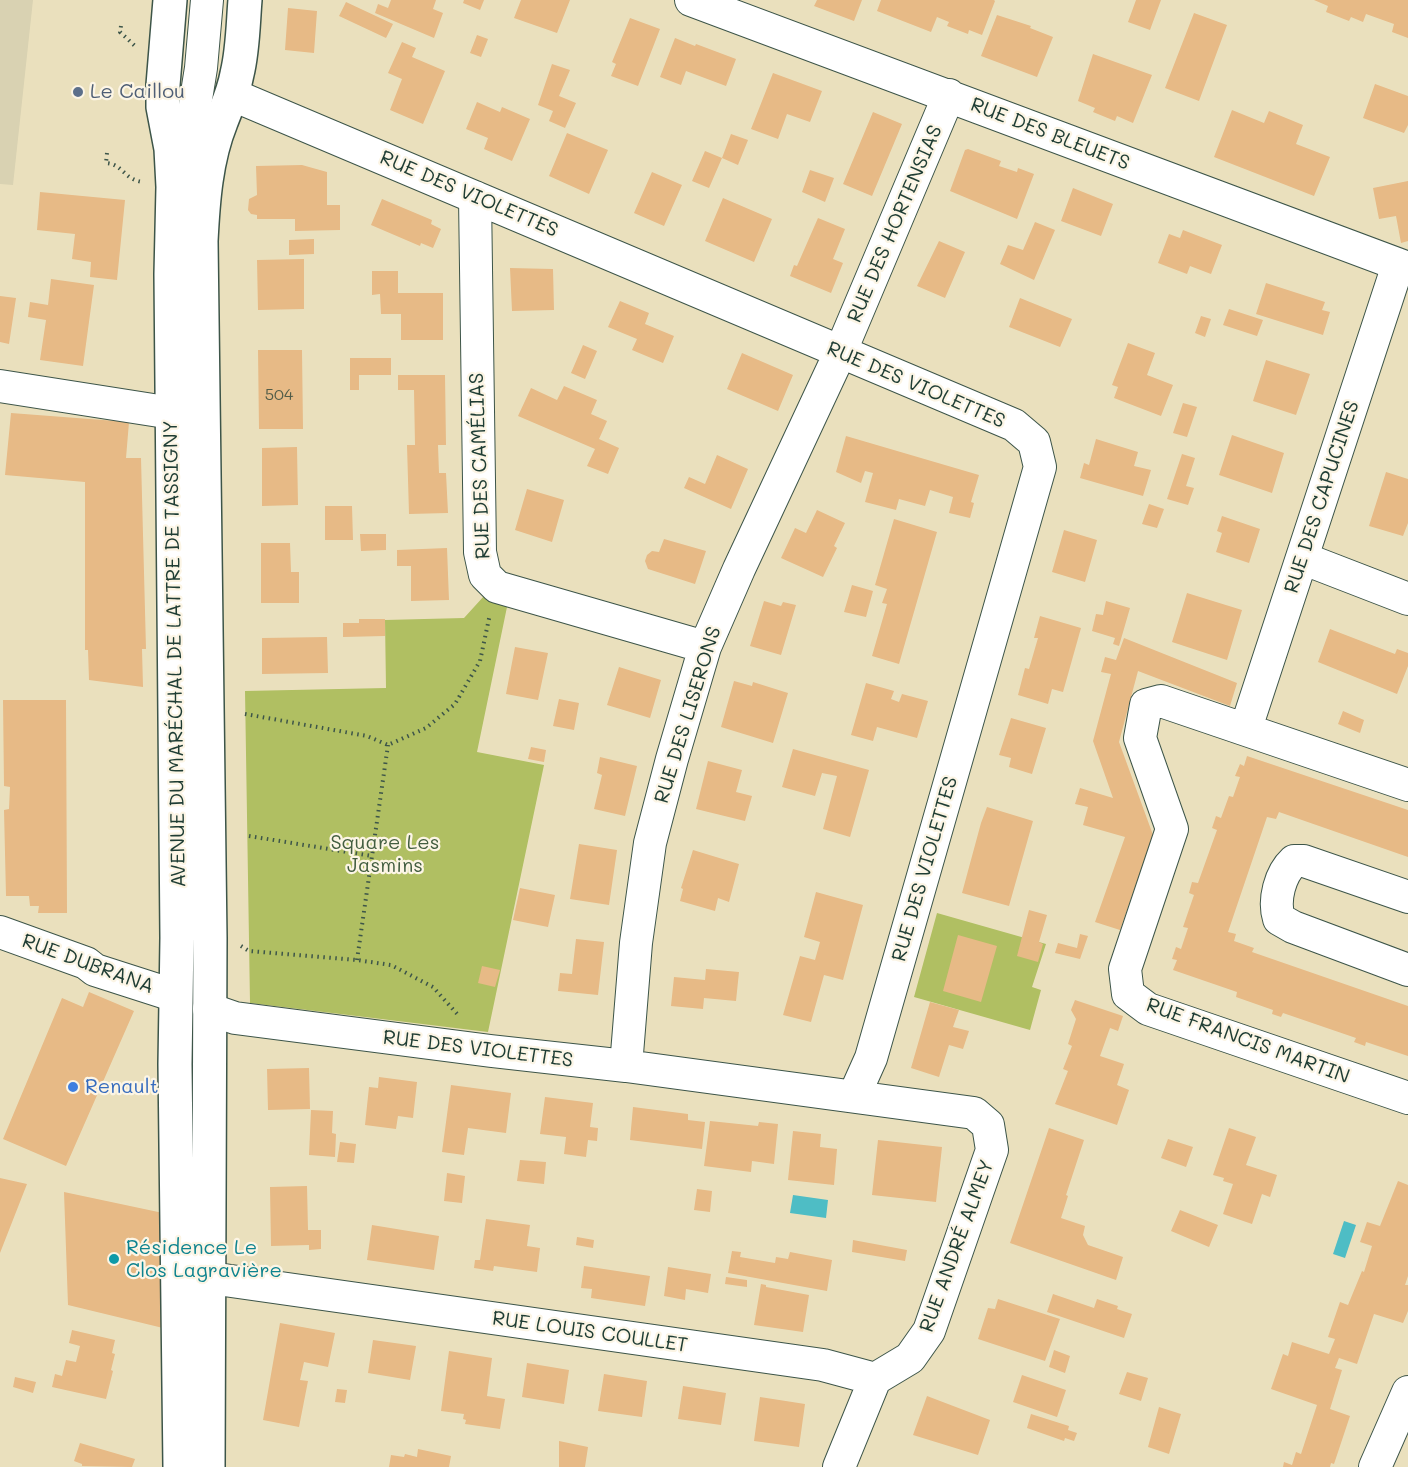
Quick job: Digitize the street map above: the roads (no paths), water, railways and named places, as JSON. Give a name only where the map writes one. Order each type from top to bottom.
[{"type":"main road","name":"AVENUE DU MARÉCHAL DE LATTRE DE TASSIGNY","points":[[170,0],[163,85],[173,186],[176,1121],[194,1276]]},
{"type":"main road","name":"AVENUE DU MARÉCHAL DE LATTRE DE TASSIGNY","points":[[194,1276],[209,1009],[210,938],[201,241],[206,183],[212,152],[221,122],[233,95],[238,70],[245,0]]},
{"type":"main road","points":[[176,996],[209,1009]]},
{"type":"main road","points":[[180,1467],[194,1276]]},
{"type":"main road","points":[[194,1276],[208,1467]]},
{"type":"street","name":"AVENUE DU MARÉCHAL DE LATTRE DE TASSIGNY","points":[[207,0],[201,68],[192,124],[187,277],[190,782],[209,886]]},
{"type":"street","name":"RUE DES BLEUETS","points":[[691,0],[1403,266]]},
{"type":"street","name":"RUE DES VIOLETTES","points":[[233,95],[1014,425],[1034,442],[1040,467],[871,1058],[854,1096]]},
{"type":"street","name":"RUE DES HORTENSIAS","points":[[840,353],[949,95]]},
{"type":"street","name":"AVENUE DU MARÉCHAL DE LATTRE DE TASSIGNY","points":[[173,186],[192,124]]},
{"type":"street","name":"RUE DES CAMÉLIAS","points":[[475,197],[480,552],[485,575],[497,587],[705,647]]},
{"type":"street","name":"RUE DES CAPUCINES","points":[[1246,728],[1403,266]]},
{"type":"street","name":"RUE DES LISERONS","points":[[626,1066],[636,943],[650,843],[705,647],[739,568],[840,353]]},
{"type":"street","points":[[0,386],[172,413]]},
{"type":"street","points":[[1302,558],[1408,599]]},
{"type":"street","name":"RUE FRANCIS MARTIN","points":[[1408,785],[1246,728],[1161,701],[1146,705],[1140,738],[1172,829],[1125,969],[1128,994],[1148,1009],[1408,1098]]},
{"type":"street","points":[[1408,897],[1304,861],[1294,861],[1285,869],[1275,906],[1279,919],[1293,927],[1408,970]]},
{"type":"street","name":"RUE DUBRANA","points":[[0,932],[86,963],[95,970],[176,996]]},
{"type":"street","name":"RUE DES VIOLETTES","points":[[209,1009],[235,1018],[491,1052],[626,1066],[974,1113],[988,1125]]},
{"type":"street","name":"RUE ANDRÉ ALMEY","points":[[875,1379],[910,1358],[929,1331],[992,1150],[988,1125]]},
{"type":"street","points":[[194,1276],[197,1467]]},
{"type":"street","name":"RUE LOUIS COULLET","points":[[194,1276],[823,1365],[875,1379]]},
{"type":"street","points":[[838,1467],[875,1379]]},
{"type":"street","points":[[1375,1467],[1401,1428],[1408,1392]]},
{"type":"water","points":[[793,1195],[828,1200],[826,1218],[790,1213]]},
{"type":"water","points":[[1344,1221],[1356,1225],[1345,1258],[1333,1254]]},
{"type":"place","name":"Le Caillou","points":[[78,92]]},
{"type":"place","name":"Renault","points":[[73,1087]]},
{"type":"place","name":"Résidence Le Clos Lagravière","points":[[114,1259]]},
{"type":"park label","name":"Square Les Jasmins","points":[[385,854]]}]
